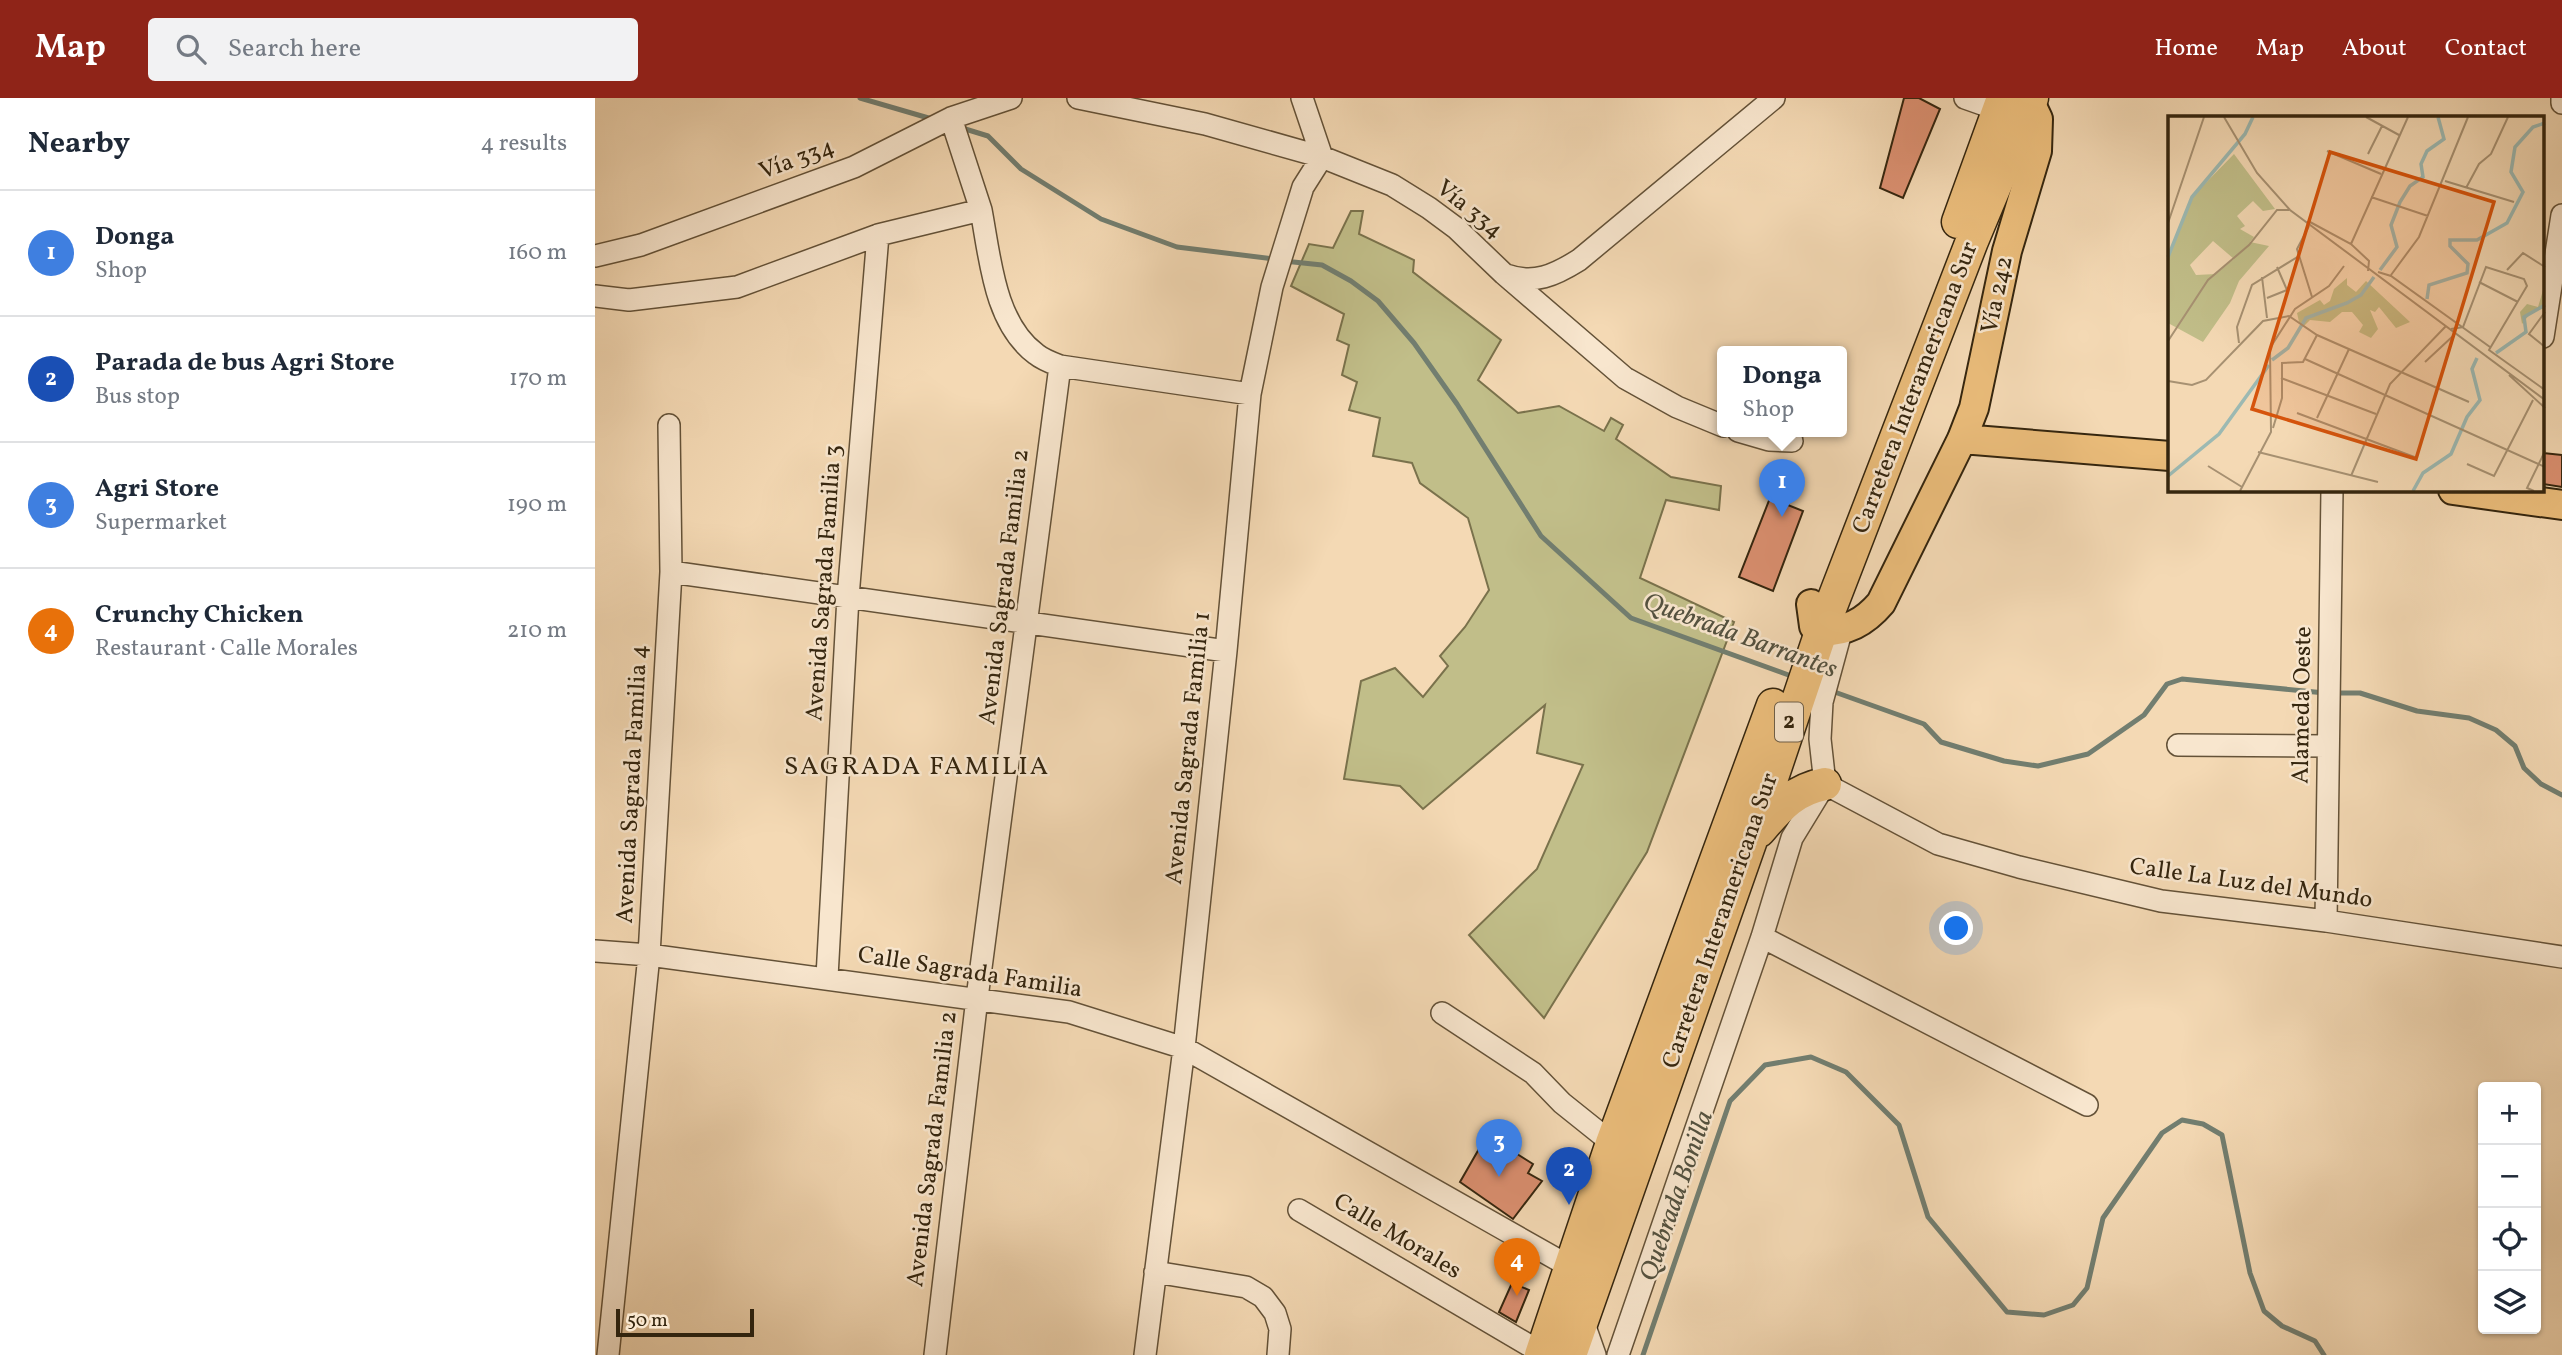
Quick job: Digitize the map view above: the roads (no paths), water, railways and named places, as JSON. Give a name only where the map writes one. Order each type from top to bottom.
[{"type":"highway","name":"Carretera Interamericana Sur","points":[[1551,1354],[1582,1318],[1582,1274],[1612,1143],[1824,622],[1989,200],[1998,153],[2016,101]]},
{"type":"highway","name":"Carretera Interamericana Sur","points":[[1551,1354],[1751,840],[1824,622],[1900,376],[2016,101]]},
{"type":"highway","points":[[1751,840],[1782,804],[1807,787],[1825,784]]},
{"type":"main road","name":"Vía 242","points":[[1824,622],[1869,618],[1881,604],[1962,439],[1974,408],[2007,251],[2037,151],[2038,119],[2016,101]]},
{"type":"main road","points":[[1962,439],[2168,456]]},
{"type":"main road","points":[[2486,492],[2518,494],[2562,505]]},
{"type":"street","name":"Vía 334","points":[[595,256],[641,245],[854,167],[951,118],[1010,98]]},
{"type":"street","name":"Vía 334","points":[[1078,98],[1205,124],[1322,157],[1392,185],[1456,228],[1504,274],[1534,280],[1555,274],[1608,239],[1770,99]]},
{"type":"street","points":[[1302,98],[1322,157]]},
{"type":"street","points":[[1965,98],[2016,101]]},
{"type":"street","points":[[951,118],[981,210],[996,288],[1007,318],[1023,342],[1036,355],[1060,366],[1250,394]]},
{"type":"street","name":"Avenida Sagrada Familia 1","points":[[1145,1355],[1184,1048],[1250,394],[1272,286],[1303,187],[1322,157]]},
{"type":"street","points":[[595,296],[629,300],[737,286],[879,235],[981,210]]},
{"type":"street","points":[[2545,324],[2562,215]]},
{"type":"street","name":"Avenida Sagrada Familia 3","points":[[827,978],[848,597],[879,235]]},
{"type":"street","points":[[1504,274],[1625,378],[1677,407],[1717,424]]},
{"type":"street","name":"Avenida Sagrada Familia 2","points":[[935,1355],[977,998],[1060,366]]},
{"type":"street","name":"Avenida Sagrada Familia 4","points":[[608,1355],[649,954],[671,572],[669,425]]},
{"type":"street","points":[[1759,437],[1792,441]]},
{"type":"street","name":"Alameda Oeste","points":[[2326,921],[2332,492]]},
{"type":"street","points":[[671,572],[1226,651]]},
{"type":"street","points":[[1618,1355],[1762,937],[1792,838],[1825,784],[1820,739],[1824,622]]},
{"type":"street","points":[[2178,745],[2328,746]]},
{"type":"street","name":"Calle La Luz del Mundo","points":[[1825,784],[1938,845],[2161,901],[2326,921],[2562,957]]},
{"type":"street","points":[[1762,937],[2087,1105]]},
{"type":"street","name":"Calle Sagrada Familia","points":[[595,951],[649,954],[1069,1012],[1184,1048],[1582,1274]]},
{"type":"street","points":[[1442,1013],[1533,1073],[1562,1103],[1612,1143]]},
{"type":"street","name":"Calle Morales","points":[[1299,1209],[1551,1354]]},
{"type":"street","points":[[1155,1272],[1246,1287],[1263,1297],[1275,1313],[1280,1329],[1278,1355]]},
{"type":"street","points":[[1582,1318],[1595,1355]]},
{"type":"waterway","name":"Quebrada Barrantes","points":[[860,98],[932,119]]},
{"type":"waterway","name":"Quebrada Barrantes","points":[[962,128],[988,136],[1021,169],[1101,219],[1177,247],[1274,259]]},
{"type":"waterway","name":"Quebrada Barrantes","points":[[1284,261],[1322,265],[1351,281],[1378,301],[1414,343],[1457,404],[1541,536],[1631,618],[1794,677]]},
{"type":"waterway","name":"Quebrada Barrantes","points":[[1829,690],[1924,724],[1941,742],[2004,761],[2038,766],[2088,754],[2144,715],[2167,684],[2182,679],[2325,693]]},
{"type":"waterway","name":"Quebrada Barrantes","points":[[2335,693],[2360,693],[2417,711],[2469,718],[2496,730],[2515,746],[2524,768],[2541,784],[2562,795]]},
{"type":"waterway","name":"Quebrada Bonilla","points":[[1643,1355],[1730,1101],[1765,1065],[1811,1057],[1846,1072],[1899,1125],[1928,1217],[2007,1312],[2044,1315],[2073,1305],[2087,1288],[2103,1218],[2162,1133],[2182,1120],[2203,1124],[2222,1135],[2250,1273],[2264,1311],[2282,1326],[2315,1341],[2324,1355]]},
{"type":"place","name":"Donga","points":[[1782,517]]},
{"type":"place","name":"Agri Store","points":[[1499,1177]]},
{"type":"place","name":"Parada de bus Agri Store","points":[[1569,1205]]},
{"type":"place","name":"Crunchy Chicken","points":[[1517,1296]]},
{"type":"district","name":"SAGRADA FAMILIA","points":[[917,767]]}]
